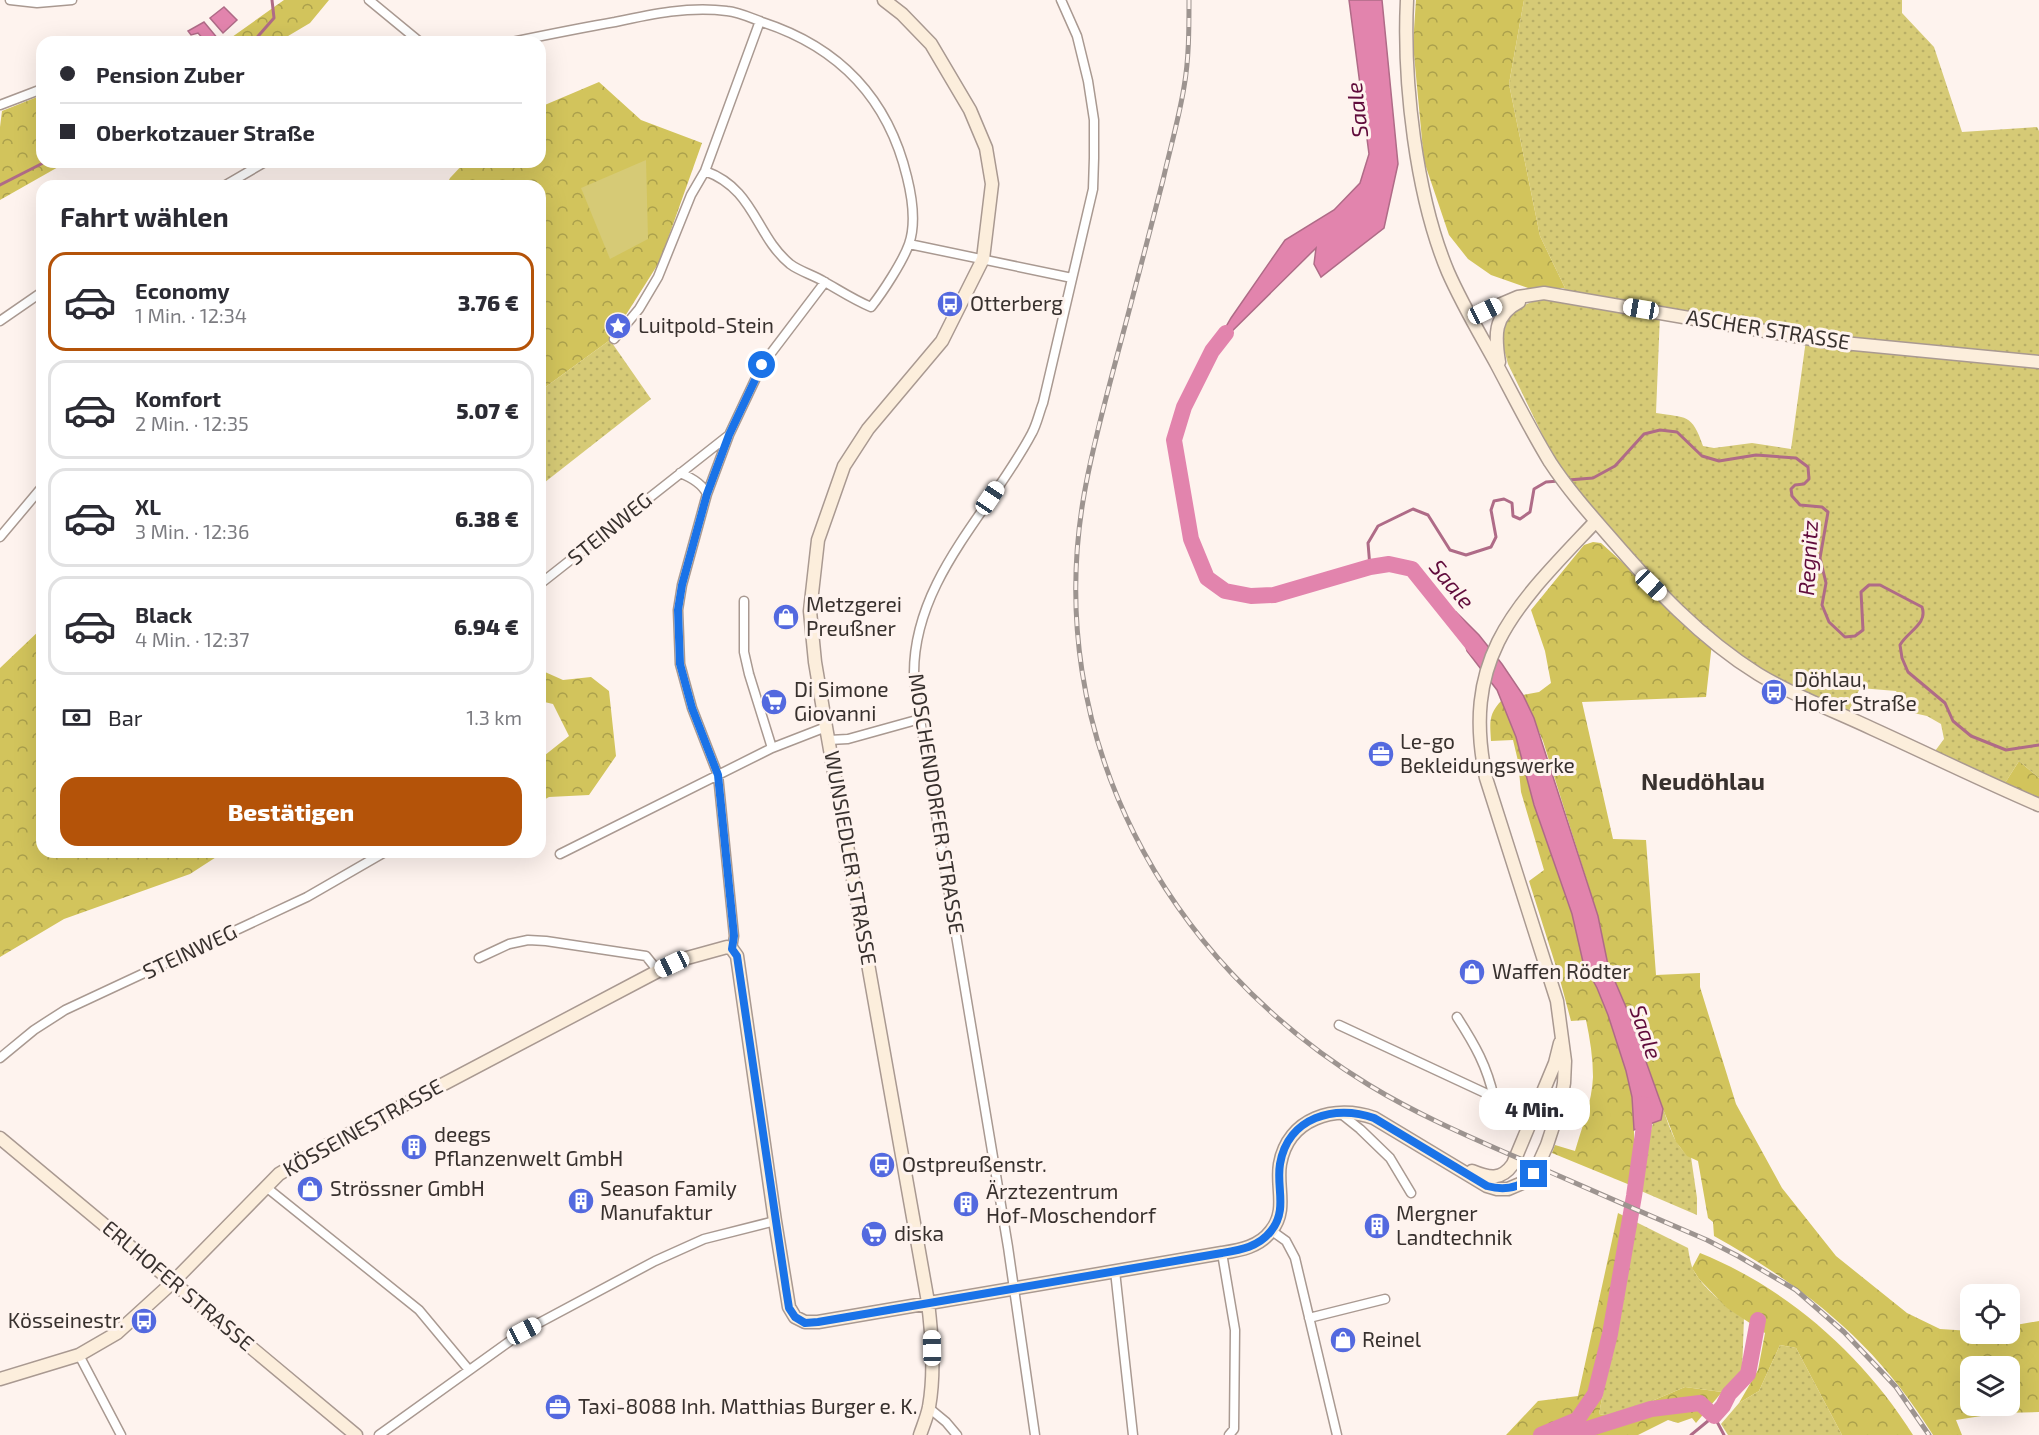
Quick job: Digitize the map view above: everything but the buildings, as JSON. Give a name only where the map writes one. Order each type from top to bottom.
[{"type":"street","points":[[10,0],[37,3],[72,0]]},
{"type":"street","points":[[369,0],[413,36]]},
{"type":"street","name":"WUNSIEDLER STRASSE","points":[[884,0],[902,14],[931,45],[970,110],[986,148],[992,184],[983,259],[942,341],[868,429],[844,466],[818,540],[810,611],[815,662],[928,1302],[932,1363],[929,1408],[920,1435]]},
{"type":"street","name":"MOSCHENDORFER STRASSE","points":[[1035,1435],[1014,1288],[914,673],[924,614],[952,554],[1033,431],[1043,403],[1093,189],[1094,120],[1088,81],[1077,36],[1061,0]]},
{"type":"street","points":[[1407,0],[1408,76],[1421,177],[1432,222],[1448,271],[1550,462],[1572,491],[1651,585],[1724,650],[1758,674],[1834,712],[2039,805]]},
{"type":"street","points":[[543,36],[684,9],[729,11],[788,30],[843,65],[863,86],[882,113],[904,163],[911,194],[909,244],[881,294],[871,307],[852,299],[791,264],[733,187],[720,177],[705,171]]},
{"type":"street","points":[[614,339],[639,309],[658,277],[691,195],[705,171],[760,21]]},
{"type":"street","points":[[0,105],[36,91]]},
{"type":"street","points":[[234,180],[255,168]]},
{"type":"street","points":[[909,244],[1072,278]]},
{"type":"street","points":[[825,282],[762,365],[729,435],[707,494],[682,585],[678,610],[680,664],[692,708],[718,775],[734,936],[732,949],[737,956],[774,1221],[789,1308],[795,1317],[805,1323],[866,1315],[928,1302],[1253,1246],[1264,1240],[1272,1231],[1280,1213],[1282,1200],[1279,1166],[1287,1143],[1303,1126],[1314,1119],[1339,1112],[1359,1113],[1374,1118],[1487,1186],[1497,1189],[1518,1186],[1534,1174],[1554,1125],[1564,1083],[1565,1061],[1560,1015],[1553,985],[1486,778],[1480,741],[1480,702],[1490,662],[1504,630],[1547,573],[1596,521]]},
{"type":"street","points":[[1500,372],[1496,336],[1498,323],[1504,312],[1515,304],[1544,293]]},
{"type":"street","name":"ASCHER STRASSE","points":[[1471,317],[1518,297],[1544,293],[1823,341],[2039,362]]},
{"type":"street","points":[[0,321],[36,296]]},
{"type":"street","name":"STEINWEG","points":[[546,580],[729,435]]},
{"type":"street","points":[[680,473],[697,482],[707,494]]},
{"type":"street","points":[[0,537],[36,494]]},
{"type":"street","points":[[744,601],[744,652],[772,748]]},
{"type":"street","points":[[560,854],[772,748],[817,729],[848,739],[920,719]]},
{"type":"street","name":"STEINWEG","points":[[0,1058],[34,1030],[65,1011],[307,897],[375,858]]},
{"type":"street","points":[[479,958],[509,944],[528,940],[546,940],[646,956],[658,971]]},
{"type":"street","name":"KÖSSEINESTRASSE","points":[[0,1378],[79,1355],[117,1333],[173,1282],[279,1174],[326,1146],[658,971],[687,958],[727,947],[732,949]]},
{"type":"street","points":[[1457,1017],[1478,1049],[1488,1073],[1494,1098]]},
{"type":"street","points":[[1339,1025],[1554,1125]]},
{"type":"street","points":[[1445,1160],[1484,1176],[1499,1176],[1507,1173],[1513,1164],[1555,1063],[1561,1036]]},
{"type":"street","points":[[1339,1112],[1390,1158],[1411,1193]]},
{"type":"street","name":"ERLHOFER STRASSE","points":[[0,1138],[356,1435]]},
{"type":"street","points":[[266,1187],[419,1310],[470,1370]]},
{"type":"street","points":[[379,1435],[524,1331],[655,1261],[704,1239],[774,1221]]},
{"type":"street","points":[[1272,1231],[1291,1248],[1337,1435]]},
{"type":"street","points":[[1222,1253],[1235,1330],[1234,1429],[1229,1435]]},
{"type":"street","points":[[1115,1271],[1133,1435]]},
{"type":"street","points":[[1309,1318],[1385,1299]]},
{"type":"street","points":[[79,1355],[121,1435]]},
{"type":"street","points":[[929,1408],[957,1435]]},
{"type":"shaded area","points":[[1349,0],[1382,0],[1398,164],[1384,228],[1321,277],[1314,264],[1316,248],[1212,351],[1231,318],[1285,240],[1334,210],[1360,183],[1369,154]]},
{"type":"shaded area","points":[[1524,0],[1902,0],[1902,13],[1934,47],[1962,132],[2037,127],[2039,131],[2039,778],[2019,761],[2005,783],[1935,751],[1944,739],[1941,724],[1927,716],[1909,712],[1896,691],[1860,688],[1847,715],[1754,669],[1670,605],[1557,465],[1508,364],[1499,331],[1515,309],[1565,288],[1540,236],[1509,84]],"holes":[[[1660,314],[1806,340],[1791,449],[1752,443],[1714,448],[1703,446],[1695,428],[1687,419],[1656,413]]]},
{"type":"shaded area","points":[[224,7],[237,20],[223,33],[210,18]]},
{"type":"shaded area","points":[[204,22],[216,36],[201,36],[198,33],[191,35],[188,31]]},
{"type":"shaded area","points":[[646,160],[648,239],[610,259],[581,188]]},
{"type":"shaded area","points":[[610,340],[651,399],[546,481],[546,387]]},
{"type":"shaded area","points":[[1457,613],[1479,635],[1502,664],[1523,695],[1534,718],[1598,916],[1608,965],[1629,1014],[1663,1109],[1661,1120],[1634,1130],[1632,1097],[1626,1071],[1608,1015],[1583,962],[1572,914],[1534,805],[1516,737],[1497,690],[1467,651]]},
{"type":"shaded area","points":[[1663,1109],[1677,1142],[1691,1157],[1697,1215],[1641,1191],[1653,1123],[1661,1120]]},
{"type":"shaded area","points":[[1636,1222],[1688,1248],[1692,1267],[1707,1289],[1729,1308],[1744,1317],[1742,1373],[1722,1392],[1685,1387],[1614,1417],[1599,1414]]},
{"type":"shaded area","points":[[1780,1345],[1796,1348],[1842,1435],[1728,1435],[1721,1424],[1739,1403],[1759,1391]]},
{"type":"green space","points":[[284,0],[329,0],[310,23],[288,36],[233,36]]},
{"type":"green space","points":[[1416,0],[1524,0],[1509,84],[1540,236],[1565,288],[1528,288],[1491,275],[1468,259],[1449,235],[1424,161],[1413,44]]},
{"type":"green space","points":[[599,82],[641,120],[702,143],[660,261],[610,340],[546,387],[546,180],[449,180],[459,168],[546,168],[546,104]]},
{"type":"green space","points":[[36,97],[36,168],[56,168],[0,200],[0,127],[2,111]]},
{"type":"green space","points":[[1593,542],[1601,543],[1712,643],[1706,697],[1582,702],[1613,839],[1646,840],[1656,975],[1700,973],[1700,987],[1736,1104],[1782,1188],[1836,1256],[1907,1313],[1940,1329],[1960,1330],[1960,1344],[2020,1344],[2020,1324],[2039,1321],[2039,1412],[2020,1412],[2020,1356],[1960,1356],[1960,1416],[1981,1416],[1956,1420],[1962,1435],[1933,1435],[1888,1373],[1837,1321],[1780,1276],[1714,1236],[1713,1222],[1708,1218],[1698,1161],[1687,1156],[1676,1142],[1629,1014],[1608,965],[1598,916],[1543,741],[1523,695],[1539,692],[1551,683],[1545,651],[1531,610],[1584,545]]},
{"type":"green space","points":[[36,634],[36,858],[215,858],[190,874],[64,919],[0,957],[0,668]]},
{"type":"green space","points":[[546,672],[563,680],[591,677],[609,691],[616,756],[589,795],[546,799],[546,754],[569,736],[553,704],[546,702]]},
{"type":"green space","points":[[1502,700],[1516,737],[1534,805],[1572,914],[1583,962],[1608,1015],[1626,1071],[1632,1097],[1634,1130],[1630,1185],[1552,1153],[1555,1145],[1575,1151],[1591,1096],[1592,1056],[1586,1020],[1571,1021],[1529,881],[1544,870],[1521,792],[1513,740],[1491,741],[1492,714]]},
{"type":"green space","points":[[2019,761],[2039,778],[2039,801],[2005,783]]},
{"type":"green space","points":[[1618,1213],[1636,1222],[1599,1414],[1614,1417],[1685,1387],[1722,1392],[1696,1423],[1692,1418],[1678,1423],[1668,1420],[1638,1435],[1506,1435],[1538,1401],[1578,1396]]},
{"type":"green space","points":[[1700,1253],[1763,1285],[1820,1327],[1847,1351],[1871,1378],[1913,1435],[1842,1435],[1796,1348],[1780,1345],[1759,1391],[1739,1403],[1758,1370],[1765,1333],[1727,1308],[1699,1279],[1692,1268]]},
{"type":"waterway","points":[[258,36],[274,18],[272,0]]},
{"type":"waterway","points":[[0,185],[36,167]]},
{"type":"waterway","name":"Saale","points":[[1226,333],[1212,351],[1184,407],[1174,440],[1191,539],[1207,578],[1225,591],[1251,596],[1274,595],[1370,567],[1389,564],[1412,569],[1477,650]]},
{"type":"waterway","name":"Regnitz","points":[[1568,480],[1593,478],[1615,466],[1644,434],[1660,430],[1677,432],[1702,456],[1719,461],[1756,455],[1796,458],[1808,467],[1809,479],[1804,484],[1795,485],[1791,489],[1792,496],[1800,505],[1822,507],[1828,512],[1820,558],[1826,583],[1822,605],[1829,622],[1845,637],[1855,636],[1863,630],[1861,592],[1869,585],[1880,585],[1922,607],[1920,623],[1900,645],[1908,672],[1945,703],[1953,721],[1971,736],[2006,750],[2039,745]]},
{"type":"waterway","name":"Regnitz","points":[[1370,567],[1368,543],[1378,526],[1413,509],[1428,515],[1450,550],[1466,555],[1491,547],[1496,537],[1491,510],[1494,501],[1504,499],[1512,503],[1513,516],[1520,519],[1530,512],[1534,489],[1546,482],[1559,481]]},
{"type":"waterway","name":"Saale","points":[[1541,1435],[1577,1420],[1595,1394],[1610,1334],[1634,1196],[1644,1126],[1643,1104]]},
{"type":"waterway","points":[[1569,1435],[1651,1409],[1700,1403],[1714,1416],[1723,1406],[1729,1394],[1748,1374],[1758,1320]]},
{"type":"waterway","points":[[1691,1435],[1714,1416],[1724,1435]]},
{"type":"railway","points":[[1189,0],[1188,55],[1182,99],[1091,460],[1084,495],[1076,584],[1082,671],[1102,754],[1134,833],[1178,907],[1232,974],[1296,1034],[1369,1085],[1446,1126],[1707,1240],[1796,1290],[1844,1332],[1896,1387],[1929,1435]]},
{"type":"place","name":"Otterberg","points":[[950,304]]},
{"type":"place","name":"Luitpold-Stein","points":[[618,326]]},
{"type":"place","name":"Metzgerei Preußner","points":[[786,617]]},
{"type":"place","name":"Döhlau, Hofer Straße","points":[[1774,692]]},
{"type":"place","name":"Di Simone Giovanni","points":[[774,702]]},
{"type":"place","name":"Le-go Bekleidungswerke","points":[[1381,754]]},
{"type":"place","name":"Waffen Rödter","points":[[1472,972]]},
{"type":"place","name":"deegs Pflanzenwelt GmbH","points":[[414,1147]]},
{"type":"place","name":"Ostpreußenstr.","points":[[882,1165]]},
{"type":"place","name":"Strössner GmbH","points":[[310,1189]]},
{"type":"place","name":"Season Family Manufaktur","points":[[581,1201]]},
{"type":"place","name":"Ärztezentrum Hof-Moschendorf","points":[[966,1204]]},
{"type":"place","name":"Mergner Landtechnik","points":[[1377,1226]]},
{"type":"place","name":"diska","points":[[874,1234]]},
{"type":"place","name":"Kösseinestr.","points":[[144,1321]]},
{"type":"place","name":"Reinel","points":[[1343,1340]]},
{"type":"place","name":"Taxi-8088 Inh. Matthias Burger e. K.","points":[[558,1407]]},
{"type":"district","name":"Neudöhlau","points":[[1703,782]]},
{"type":"route","points":[[762,365],[729,435],[707,494],[682,585],[678,610],[679,646],[680,664],[692,708],[718,775],[734,936],[732,949],[737,956],[774,1221],[789,1308],[795,1317],[805,1323],[866,1315],[928,1302],[1253,1246],[1264,1240],[1272,1231],[1280,1213],[1282,1200],[1279,1166],[1287,1143],[1303,1126],[1329,1114],[1359,1113],[1374,1118],[1473,1179],[1497,1189],[1518,1186],[1534,1174]]}]
